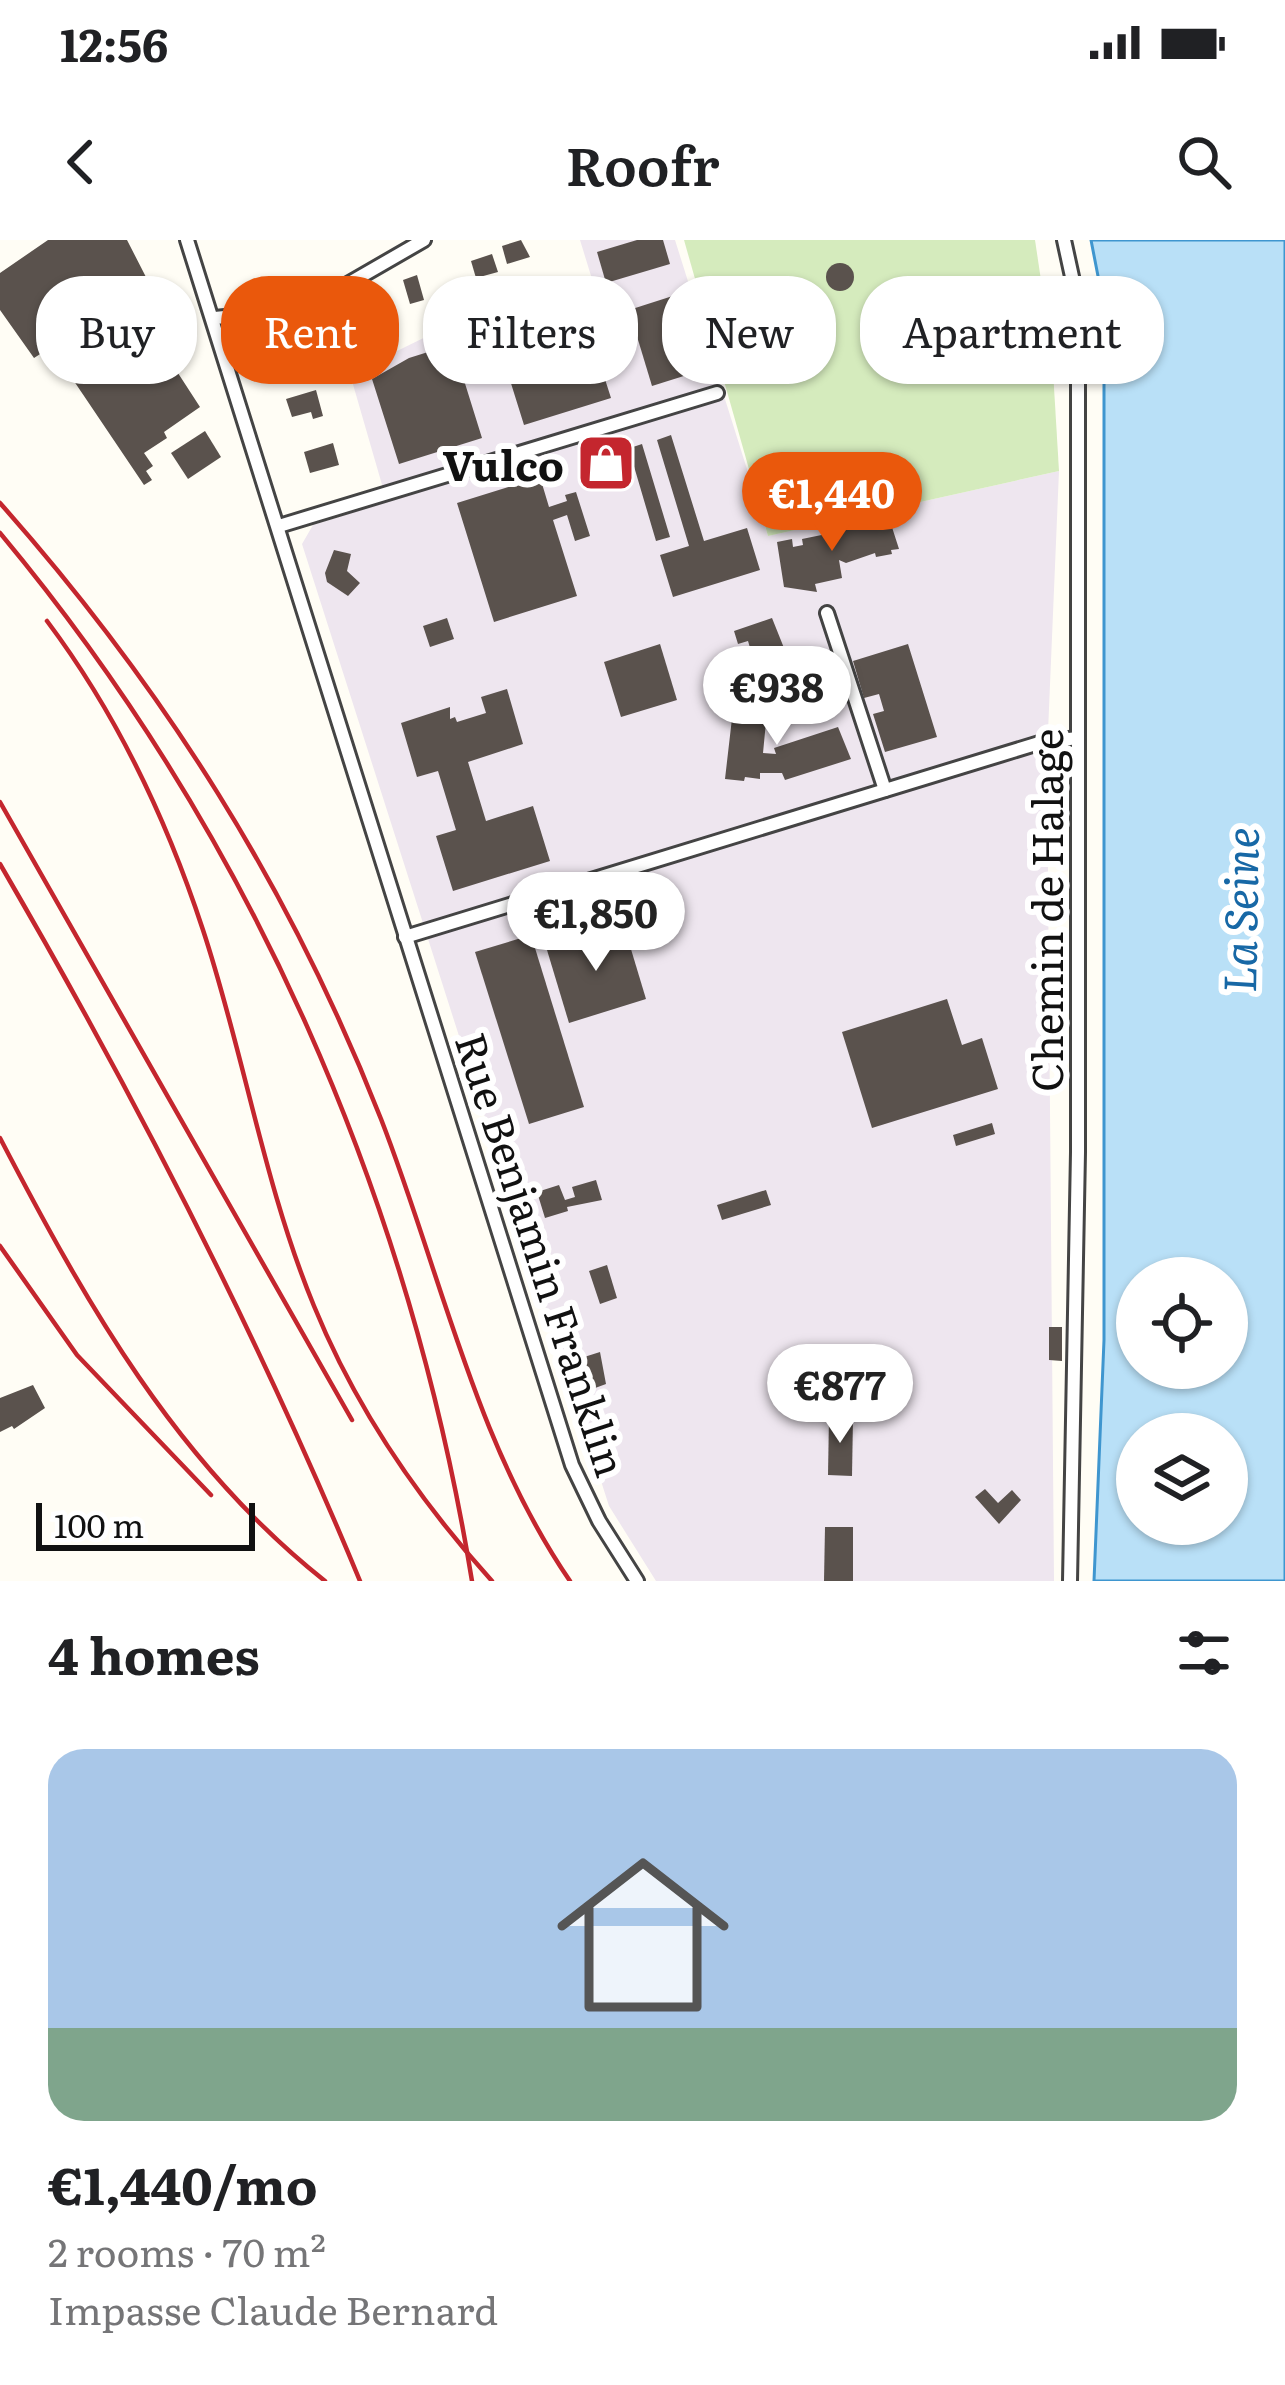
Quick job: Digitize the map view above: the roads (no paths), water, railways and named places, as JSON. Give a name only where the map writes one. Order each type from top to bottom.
[{"type":"street","name":"Rue Benjamin Franklin","points":[[188,240],[572,1465],[599,1521],[637,1581]]},
{"type":"street","points":[[215,318],[282,311],[320,300],[424,240]]},
{"type":"street","name":"Chemin de Halage","points":[[1064,240],[1076,295],[1078,348],[1078,1152],[1070,1581]]},
{"type":"street","points":[[279,526],[717,393]]},
{"type":"street","points":[[827,613],[885,790]]},
{"type":"street","points":[[405,938],[1039,742],[1077,738]]},
{"type":"water","name":"La Seine","points":[[1091,240],[1285,240],[1285,1581],[1094,1581],[1104,1340],[1104,384],[1164,384],[1164,276],[1098,276]]},
{"type":"railway","points":[[0,503],[60,573],[169,718],[264,871],[306,951],[381,1119],[484,1415],[537,1528],[570,1581]]},
{"type":"railway","points":[[0,533],[90,649],[171,769],[243,895],[306,1025],[361,1159],[407,1297],[444,1437],[472,1581]]},
{"type":"railway","points":[[47,621],[117,730],[173,848],[217,977],[281,1214],[331,1344],[391,1451],[492,1581]]},
{"type":"railway","points":[[0,802],[352,1420]]},
{"type":"railway","points":[[0,864],[192,1216],[280,1398],[360,1581]]},
{"type":"railway","points":[[0,1138],[101,1320],[179,1432],[223,1485],[325,1581]]},
{"type":"railway","points":[[0,1246],[77,1355],[211,1495]]},
{"type":"place","name":"Vulco","points":[[606,463]]}]
